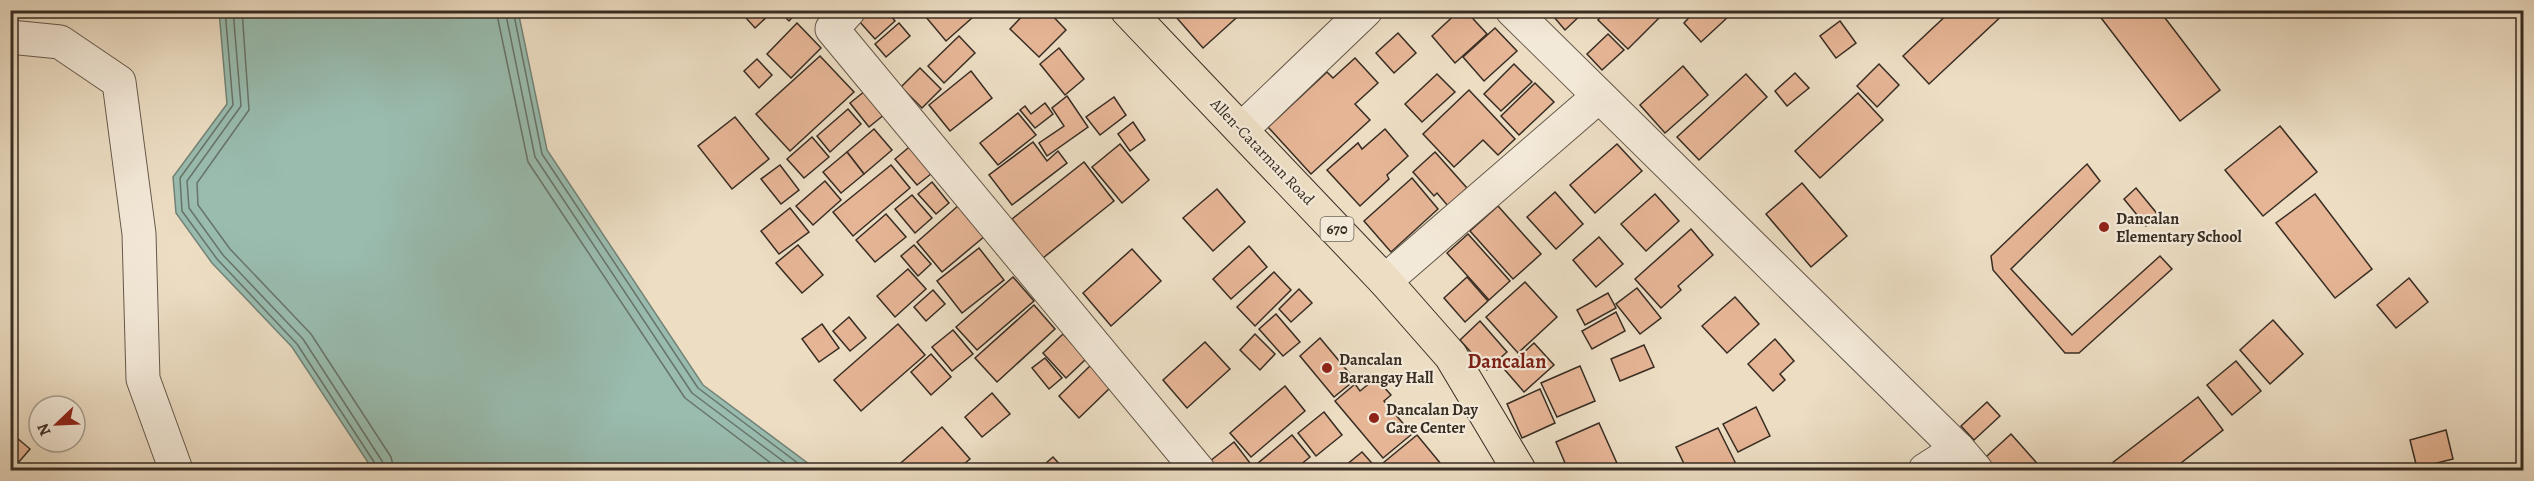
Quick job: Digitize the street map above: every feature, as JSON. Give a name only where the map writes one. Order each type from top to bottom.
[{"type":"main road","name":"Allen-Catarman Road","points":[[1127,10],[1385,281],[1451,356],[1519,471]]},
{"type":"street","points":[[849,10],[832,28],[1198,471]]},
{"type":"street","points":[[1242,129],[1366,10]]},
{"type":"street","points":[[1512,10],[1967,460]]},
{"type":"street","points":[[10,37],[60,42],[119,82],[139,234],[143,379],[176,471]]},
{"type":"street","points":[[1385,281],[1599,96]]},
{"type":"street","points":[[1925,471],[1967,460]]},
{"type":"water","points":[[219,11],[518,11],[547,150],[703,385],[817,470],[373,470],[292,347],[212,263],[176,213],[173,177],[227,104]]},
{"type":"building","points":[[739,10],[774,10],[755,28]]},
{"type":"building","points":[[778,10],[799,10],[789,21]]},
{"type":"building","points":[[886,10],[895,21],[875,39],[850,11]]},
{"type":"building","points":[[920,10],[981,10],[946,41]]},
{"type":"building","points":[[1028,10],[1047,10],[1066,30],[1039,57],[1010,29]]},
{"type":"building","points":[[1170,10],[1245,10],[1203,48]]},
{"type":"building","points":[[1460,10],[1465,10],[1487,34],[1455,63],[1432,36]]},
{"type":"building","points":[[1548,10],[1586,10],[1565,30]]},
{"type":"building","points":[[1607,10],[1656,10],[1661,16],[1628,49],[1598,20]]},
{"type":"building","points":[[1696,10],[1722,10],[1728,17],[1701,42],[1684,23]]},
{"type":"building","points":[[1952,10],[2008,10],[1929,84],[1903,56]]},
{"type":"building","points":[[2095,10],[2159,10],[2220,90],[2180,121]]},
{"type":"building","points":[[1840,21],[1856,43],[1836,58],[1820,36]]},
{"type":"building","points":[[797,23],[821,48],[791,78],[767,54]]},
{"type":"building","points":[[899,23],[910,36],[886,57],[875,44]]},
{"type":"building","points":[[1495,28],[1517,51],[1484,81],[1463,57]]},
{"type":"building","points":[[1398,33],[1416,53],[1394,73],[1376,53]]},
{"type":"building","points":[[1608,34],[1624,50],[1602,70],[1587,54]]},
{"type":"building","points":[[959,36],[975,53],[944,83],[928,66]]},
{"type":"building","points":[[1059,48],[1084,79],[1065,95],[1040,64]]},
{"type":"building","points":[[820,56],[854,92],[790,151],[756,114]]},
{"type":"building","points":[[1355,58],[1378,83],[1355,104],[1370,120],[1311,174],[1268,127],[1327,72],[1333,78]]},
{"type":"building","points":[[757,59],[772,75],[759,88],[744,71]]},
{"type":"building","points":[[1514,64],[1532,82],[1501,111],[1484,94]]},
{"type":"building","points":[[1879,64],[1899,85],[1877,107],[1857,86]]},
{"type":"building","points":[[1683,66],[1708,95],[1665,133],[1640,105]]},
{"type":"building","points":[[920,68],[941,89],[922,108],[901,87]]},
{"type":"building","points":[[971,71],[992,98],[950,131],[929,105]]},
{"type":"building","points":[[1795,73],[1809,88],[1787,106],[1775,91]]},
{"type":"building","points":[[1437,74],[1455,92],[1422,122],[1405,104]]},
{"type":"building","points":[[1746,74],[1767,97],[1699,160],[1677,137]]},
{"type":"building","points":[[1535,83],[1554,102],[1519,135],[1501,116]]},
{"type":"building","points":[[1469,90],[1515,139],[1498,155],[1483,140],[1454,167],[1423,134]]},
{"type":"building","points":[[865,91],[885,114],[869,127],[850,103]]},
{"type":"building","points":[[1858,93],[1883,120],[1820,178],[1795,151]]},
{"type":"building","points":[[1067,96],[1088,127],[1047,156],[1039,143],[1064,126],[1052,108]]},
{"type":"building","points":[[1114,97],[1126,115],[1100,135],[1086,117]]},
{"type":"building","points":[[1045,103],[1053,114],[1035,128],[1020,110],[1025,106],[1031,114]]},
{"type":"building","points":[[848,109],[861,124],[830,152],[817,136]]},
{"type":"building","points":[[1018,113],[1036,135],[998,165],[980,143]]},
{"type":"building","points":[[735,117],[769,159],[732,189],[698,146]]},
{"type":"building","points":[[1133,122],[1145,140],[1130,151],[1118,134]]},
{"type":"building","points":[[2280,126],[2317,172],[2263,216],[2225,170]]},
{"type":"building","points":[[874,129],[892,150],[864,174],[847,152]]},
{"type":"building","points":[[1385,129],[1408,156],[1387,175],[1389,179],[1360,206],[1327,170],[1358,143],[1362,149]]},
{"type":"building","points":[[812,137],[829,157],[804,178],[787,159]]},
{"type":"building","points":[[1033,142],[1047,161],[1058,151],[1067,163],[1012,205],[989,175]]},
{"type":"building","points":[[914,143],[936,170],[917,185],[895,159]]},
{"type":"building","points":[[1120,144],[1149,180],[1122,203],[1092,167]]},
{"type":"building","points":[[1617,144],[1642,171],[1595,213],[1570,185]]},
{"type":"building","points":[[847,152],[864,174],[841,193],[823,172]]},
{"type":"building","points":[[1435,152],[1467,188],[1448,206],[1437,193],[1434,196],[1413,172]]},
{"type":"building","points":[[1084,162],[1114,201],[1043,258],[1012,219]]},
{"type":"building","points":[[2087,164],[2100,181],[2011,269],[2072,335],[2160,256],[2172,269],[2079,353],[2065,353],[1993,270],[1991,256]]},
{"type":"building","points":[[780,165],[799,190],[781,204],[761,179]]},
{"type":"building","points":[[891,165],[910,188],[853,236],[833,212]]},
{"type":"building","points":[[1412,178],[1438,209],[1391,252],[1364,221]]},
{"type":"building","points":[[825,181],[841,200],[813,225],[796,206]]},
{"type":"building","points":[[932,182],[949,203],[936,214],[918,194]]},
{"type":"building","points":[[1802,183],[1847,236],[1811,267],[1766,214]]},
{"type":"building","points":[[2136,188],[2159,216],[2146,226],[2124,199]]},
{"type":"building","points":[[1217,189],[1245,222],[1213,251],[1183,218]]},
{"type":"building","points":[[1555,192],[1583,224],[1556,249],[1527,217]]},
{"type":"building","points":[[1655,194],[1679,221],[1646,251],[1621,224]]},
{"type":"building","points":[[2315,194],[2372,269],[2335,298],[2276,223]]},
{"type":"building","points":[[912,195],[932,218],[915,233],[895,209]]},
{"type":"building","points":[[959,205],[985,236],[942,272],[917,242]]},
{"type":"building","points":[[1498,206],[1541,254],[1513,279],[1470,231]]},
{"type":"building","points":[[790,208],[809,232],[779,254],[761,231]]},
{"type":"building","points":[[886,214],[906,237],[875,262],[856,240]]},
{"type":"building","points":[[1691,229],[1713,255],[1678,286],[1681,290],[1661,308],[1635,279]]},
{"type":"building","points":[[1468,234],[1510,281],[1489,300],[1447,253]]},
{"type":"building","points":[[1599,237],[1623,264],[1596,287],[1573,260]]},
{"type":"building","points":[[798,245],[823,275],[802,293],[776,263]]},
{"type":"building","points":[[914,245],[931,264],[918,276],[901,256]]},
{"type":"building","points":[[1249,246],[1267,267],[1231,299],[1213,279]]},
{"type":"building","points":[[979,248],[1004,280],[962,313],[937,281]]},
{"type":"building","points":[[1132,249],[1161,281],[1111,326],[1083,293]]},
{"type":"building","points":[[908,269],[926,289],[895,317],[877,296]]},
{"type":"building","points":[[1274,272],[1291,290],[1255,326],[1237,307]]},
{"type":"building","points":[[1013,277],[1034,301],[977,350],[956,327]]},
{"type":"building","points":[[1467,277],[1488,301],[1465,322],[1444,298]]},
{"type":"building","points":[[2409,278],[2428,302],[2396,328],[2377,305]]},
{"type":"building","points":[[1525,282],[1557,317],[1518,353],[1486,317]]},
{"type":"building","points":[[1637,288],[1661,318],[1640,334],[1616,304]]},
{"type":"building","points":[[1299,289],[1312,303],[1291,322],[1279,309]]},
{"type":"building","points":[[933,290],[945,304],[926,321],[914,307]]},
{"type":"building","points":[[1608,293],[1616,308],[1585,325],[1577,310]]},
{"type":"building","points":[[1735,297],[1759,324],[1727,353],[1702,326]]},
{"type":"building","points":[[1034,305],[1055,329],[997,382],[975,358]]},
{"type":"building","points":[[1616,312],[1625,331],[1592,349],[1582,331]]},
{"type":"building","points":[[1276,314],[1300,342],[1283,356],[1259,329]]},
{"type":"building","points":[[849,317],[866,338],[850,351],[833,331]]},
{"type":"building","points":[[2273,320],[2303,354],[2270,384],[2240,350]]},
{"type":"building","points":[[1480,321],[1507,352],[1487,370],[1460,340]]},
{"type":"building","points":[[822,324],[839,348],[819,362],[802,339]]},
{"type":"building","points":[[898,324],[925,355],[861,411],[834,380]]},
{"type":"building","points":[[953,330],[973,354],[952,371],[932,347]]},
{"type":"building","points":[[1063,334],[1086,359],[1066,378],[1043,353]]},
{"type":"building","points":[[1255,334],[1275,354],[1260,370],[1240,350]]},
{"type":"building","name":"Dancalan Barangay Hall","points":[[1320,338],[1355,380],[1334,397],[1300,356]]},
{"type":"building","points":[[1775,339],[1794,361],[1780,374],[1785,380],[1773,391],[1748,364]]},
{"type":"building","points":[[1205,342],[1230,369],[1187,408],[1163,380]]},
{"type":"building","points":[[1534,343],[1554,365],[1524,392],[1505,370]]},
{"type":"building","points":[[1644,345],[1654,367],[1620,381],[1611,359]]},
{"type":"building","points":[[931,354],[951,377],[931,395],[911,372]]},
{"type":"building","points":[[1045,358],[1062,378],[1049,389],[1032,368]]},
{"type":"building","points":[[2236,361],[2261,391],[2232,415],[2207,385]]},
{"type":"building","points":[[1091,365],[1111,387],[1079,418],[1059,396]]},
{"type":"building","points":[[1580,366],[1595,401],[1557,417],[1541,383]]},
{"type":"building","name":"Dancalan Day Care Center","points":[[1376,378],[1391,395],[1384,401],[1412,434],[1383,458],[1335,401],[1355,384],[1360,391]]},
{"type":"building","points":[[1285,386],[1305,411],[1251,457],[1230,433]]},
{"type":"building","points":[[1540,389],[1555,423],[1522,438],[1507,404]]},
{"type":"building","points":[[992,393],[1010,414],[982,437],[965,417]]},
{"type":"building","points":[[2198,397],[2223,430],[2172,470],[2103,470]]},
{"type":"building","points":[[1987,402],[2000,416],[1974,440],[1961,426]]},
{"type":"building","points":[[1756,407],[1770,436],[1738,452],[1723,424]]},
{"type":"building","points":[[1324,412],[1342,435],[1316,456],[1298,433]]},
{"type":"building","points":[[1599,423],[1620,470],[1568,470],[1556,442]]},
{"type":"building","points":[[942,427],[970,459],[957,470],[897,470],[895,468]]},
{"type":"building","points":[[1718,428],[1736,464],[1721,470],[1687,470],[1676,447]]},
{"type":"building","points":[[2446,430],[2453,459],[2417,468],[2410,440]]},
{"type":"building","points":[[10,432],[27,446],[27,452],[10,470]]},
{"type":"building","points":[[2011,434],[2043,470],[1980,470],[1976,466]]},
{"type":"building","points":[[1292,435],[1310,457],[1294,470],[1253,470],[1252,468]]},
{"type":"building","points":[[1417,435],[1441,464],[1436,470],[1389,470],[1383,463]]},
{"type":"building","points":[[1234,442],[1250,463],[1241,470],[1209,470],[1205,465]]},
{"type":"building","points":[[1362,452],[1378,470],[1340,470]]},
{"type":"building","points":[[1053,457],[1065,470],[1038,470]]},
{"type":"place","name":"Dancalan Elementary School","points":[[2104,227]]},
{"type":"place","name":"Dancalan Barangay Hall","points":[[1327,368]]},
{"type":"place","name":"Dancalan Day Care Center","points":[[1374,418]]},
{"type":"district","name":"Dancalan","points":[[1507,361]]}]
